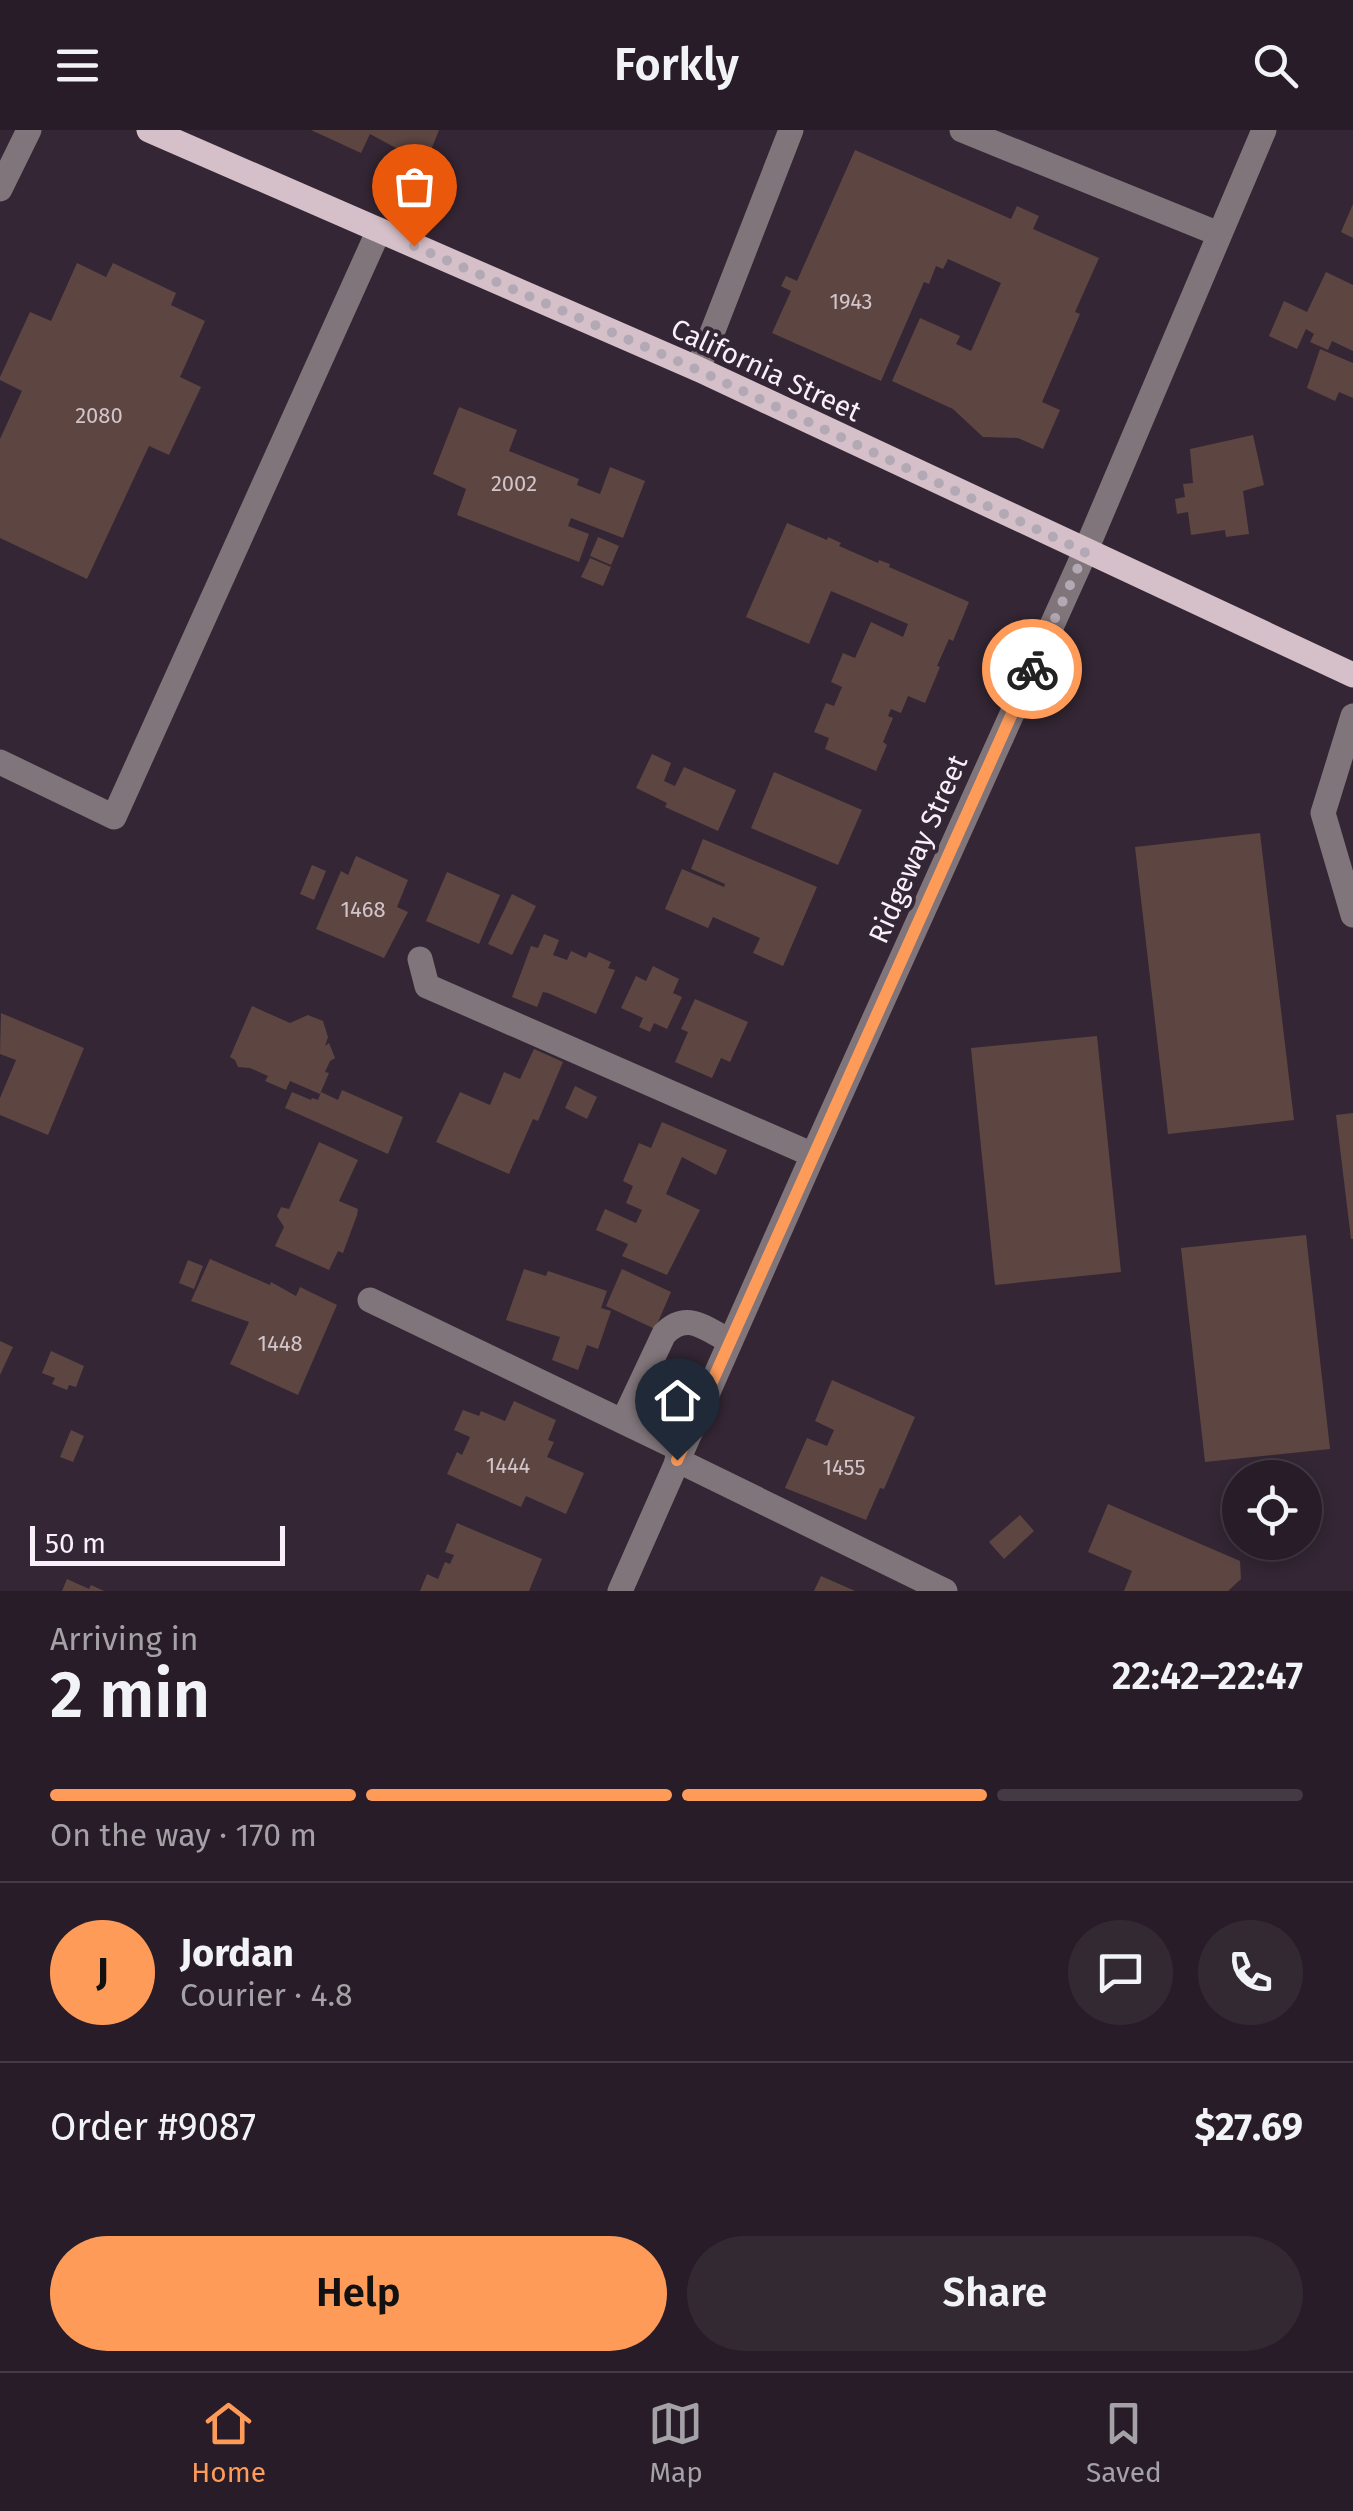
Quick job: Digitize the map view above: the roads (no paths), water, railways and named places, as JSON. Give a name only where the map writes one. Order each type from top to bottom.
[{"type":"main road","name":"California Street","points":[[149,130],[698,370],[1353,675]]},
{"type":"street","points":[[0,189],[29,130]]},
{"type":"street","points":[[698,370],[791,130]]},
{"type":"street","points":[[962,130],[1219,234]]},
{"type":"street","name":"Ridgeway Street","points":[[620,1591],[1085,552],[1264,130]]},
{"type":"street","points":[[0,762],[114,817],[379,230]]},
{"type":"street","points":[[1353,716],[1346,768],[1323,813],[1353,915]]},
{"type":"street","points":[[420,959],[428,986],[813,1154]]},
{"type":"street","points":[[370,1300],[623,1422],[945,1591]]},
{"type":"street","points":[[623,1422],[664,1334],[675,1323],[687,1320],[730,1340]]}]
